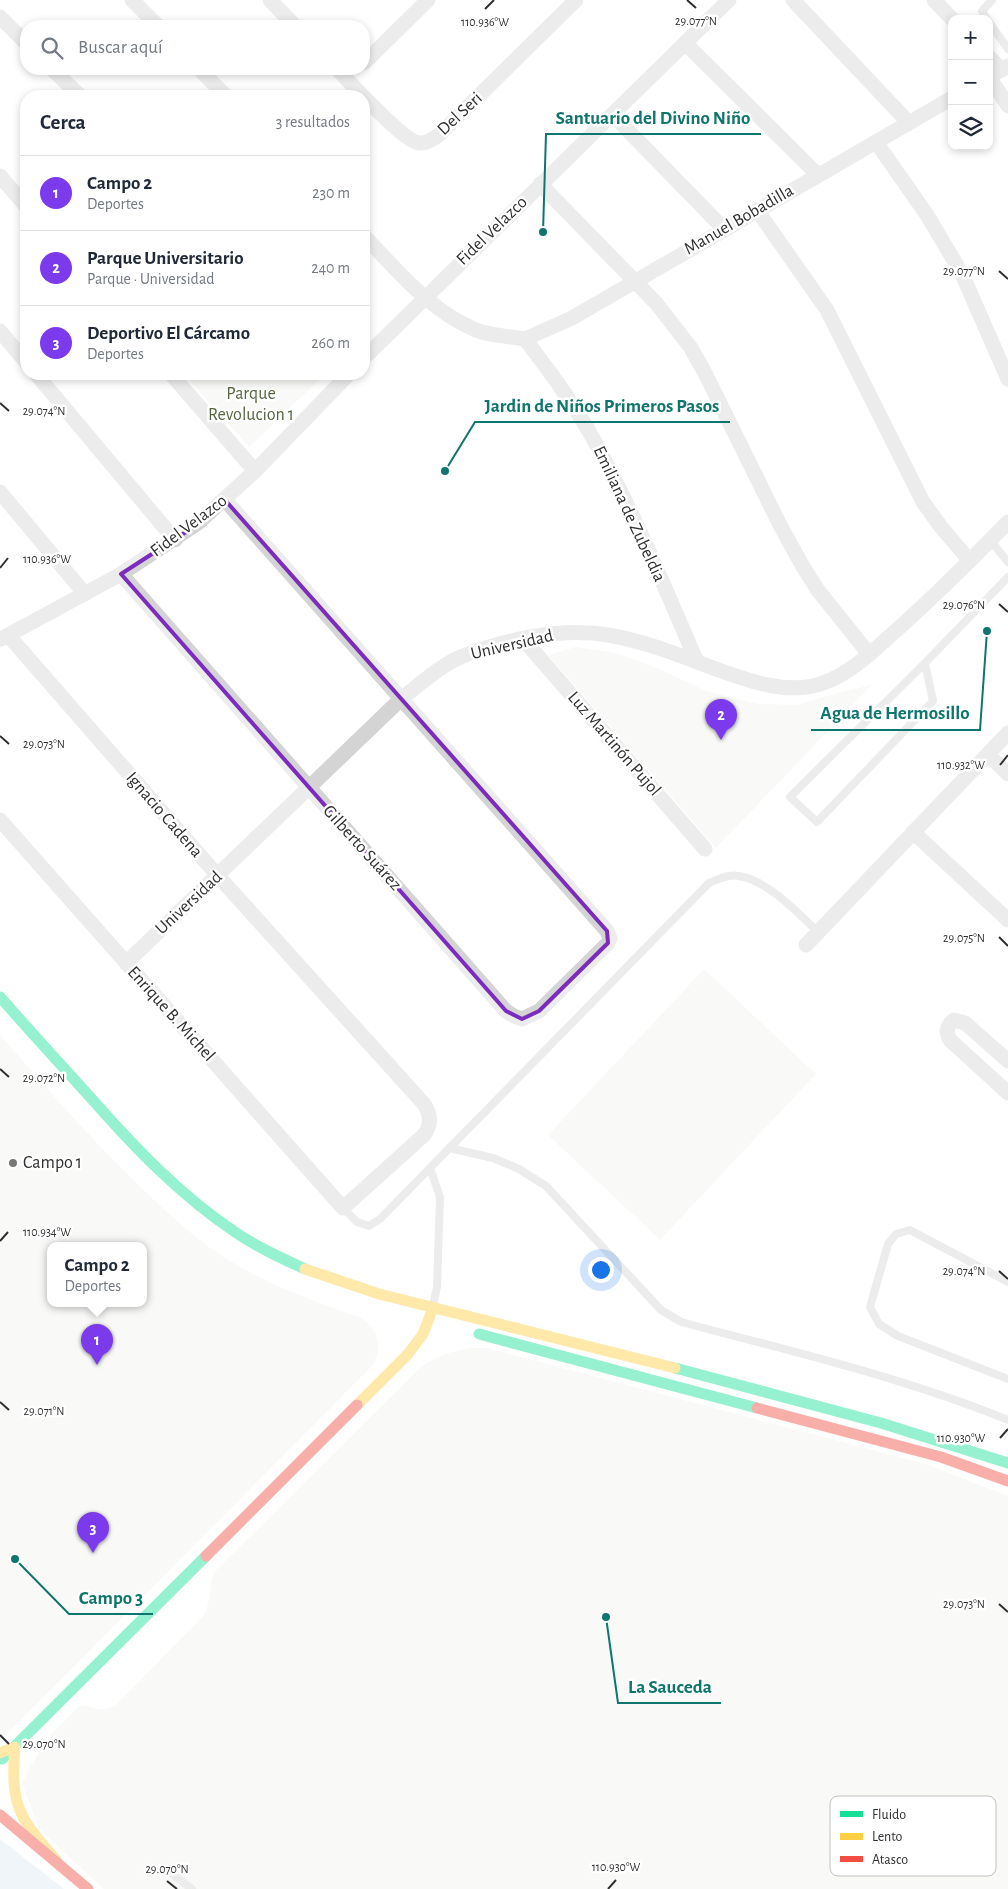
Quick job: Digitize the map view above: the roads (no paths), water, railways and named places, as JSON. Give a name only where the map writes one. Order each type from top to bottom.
[{"type":"main road","points":[[0,997],[142,1155],[189,1198],[229,1228],[271,1253],[310,1271],[350,1285],[433,1308],[866,1418],[933,1437],[1008,1463]]},
{"type":"main road","points":[[0,1762],[408,1354],[423,1334],[433,1308]]},
{"type":"main road","points":[[471,1332],[942,1457],[1008,1481]]},
{"type":"main road","points":[[0,1753],[15,1747]]},
{"type":"main road","points":[[15,1747],[12,1769],[13,1788],[18,1811],[28,1829],[57,1861]]},
{"type":"main road","points":[[0,1815],[88,1889]]},
{"type":"street","points":[[132,0],[152,20]]},
{"type":"street","points":[[370,58],[428,0]]},
{"type":"street","name":"Del Seri","points":[[370,97],[404,135],[418,143],[425,143],[440,134],[576,0]]},
{"type":"street","name":"Fidel Velazco","points":[[370,352],[729,0]]},
{"type":"street","points":[[793,0],[909,123]]},
{"type":"street","points":[[934,0],[948,15]]},
{"type":"street","points":[[278,3],[291,20]]},
{"type":"street","points":[[0,17],[20,37]]},
{"type":"street","points":[[685,43],[818,175]]},
{"type":"street","points":[[991,60],[1008,106]]},
{"type":"street","points":[[58,75],[74,90]]},
{"type":"street","points":[[205,75],[220,90]]},
{"type":"street","name":"Del Seri","points":[[351,75],[364,90]]},
{"type":"street","name":"Manuel Bobadilla","points":[[525,338],[572,318],[948,100]]},
{"type":"street","points":[[613,114],[724,229]]},
{"type":"street","points":[[876,142],[927,215],[962,274],[1008,379]]},
{"type":"street","points":[[0,176],[20,199]]},
{"type":"street","points":[[540,184],[635,280],[656,303],[691,348],[789,543],[817,589],[869,654]]},
{"type":"street","points":[[757,210],[827,310],[923,502],[970,561]]},
{"type":"street","points":[[370,242],[424,298],[455,320],[478,331],[525,338]]},
{"type":"street","points":[[0,331],[20,355]]},
{"type":"street","name":"Emiliana de Zubeldia","points":[[525,338],[575,407],[595,442],[632,518],[697,662]]},
{"type":"street","points":[[41,380],[175,540]]},
{"type":"street","points":[[176,380],[255,471]]},
{"type":"street","name":"Fidel Velazco","points":[[4,638],[121,574],[198,523],[255,471],[342,380]]},
{"type":"street","points":[[0,492],[85,594]]},
{"type":"street","points":[[225,500],[402,699]]},
{"type":"street","name":"Universidad","points":[[126,963],[402,699],[428,676],[455,660],[487,648],[523,639],[570,632],[608,635],[654,646],[740,678],[776,686],[804,688],[823,684],[869,654],[920,609],[1008,522]]},
{"type":"street","name":"Gilberto Suárez","points":[[121,574],[506,1011],[522,1019],[539,1011],[608,943],[610,938],[607,931],[402,699]]},
{"type":"street","name":"Ignacio Cadena","points":[[4,638],[430,1112],[431,1120],[424,1134],[343,1208]]},
{"type":"street","name":"Luz Martinón Pujol","points":[[523,639],[705,849]]},
{"type":"street","points":[[806,945],[1008,733]]},
{"type":"street","points":[[988,754],[1008,774]]},
{"type":"street","name":"Enrique B. Michel","points":[[0,820],[343,1208]]},
{"type":"street","points":[[912,832],[1008,920]]},
{"type":"street","points":[[1008,1061],[965,1023],[954,1020],[948,1027],[947,1032],[951,1041],[1008,1094]]},
{"type":"lane","points":[[984,15],[982,11],[992,0]]},
{"type":"lane","points":[[993,28],[1008,49]]},
{"type":"lane","points":[[990,540],[1008,562]]},
{"type":"lane","points":[[925,663],[933,701],[817,822],[790,797],[925,663],[1008,577]]},
{"type":"lane","points":[[343,1208],[357,1222],[369,1226],[380,1219],[709,883],[725,877],[739,876],[757,883],[780,898],[818,932]]},
{"type":"lane","points":[[450,1148],[493,1158],[519,1169],[546,1186],[661,1310],[681,1322],[918,1386],[1008,1420]]},
{"type":"lane","points":[[430,1168],[440,1197],[437,1287],[433,1308]]},
{"type":"lane","points":[[1008,1282],[910,1230],[896,1234],[888,1244],[870,1307],[879,1324],[898,1336],[1008,1379]]},
{"type":"lane","points":[[164,1868],[192,1889]]},
{"type":"place","name":"Santuario del Divino Niño","points":[[543,232]]},
{"type":"place","name":"Jardin de Niños Primeros Pasos","points":[[445,471]]},
{"type":"place","name":"Agua de Hermosillo","points":[[987,631]]},
{"type":"place","name":"Parque Universitario","points":[[721,740]]},
{"type":"place","name":"Campo 1","points":[[13,1163]]},
{"type":"place","name":"Campo 2","points":[[97,1365]]},
{"type":"place","name":"Deportivo El Cárcamo","points":[[93,1553]]},
{"type":"place","name":"Campo 3","points":[[15,1559]]},
{"type":"place","name":"La Sauceda","points":[[606,1617]]},
{"type":"park label","name":"Parque Revolucion 1","points":[[251,404]]}]
